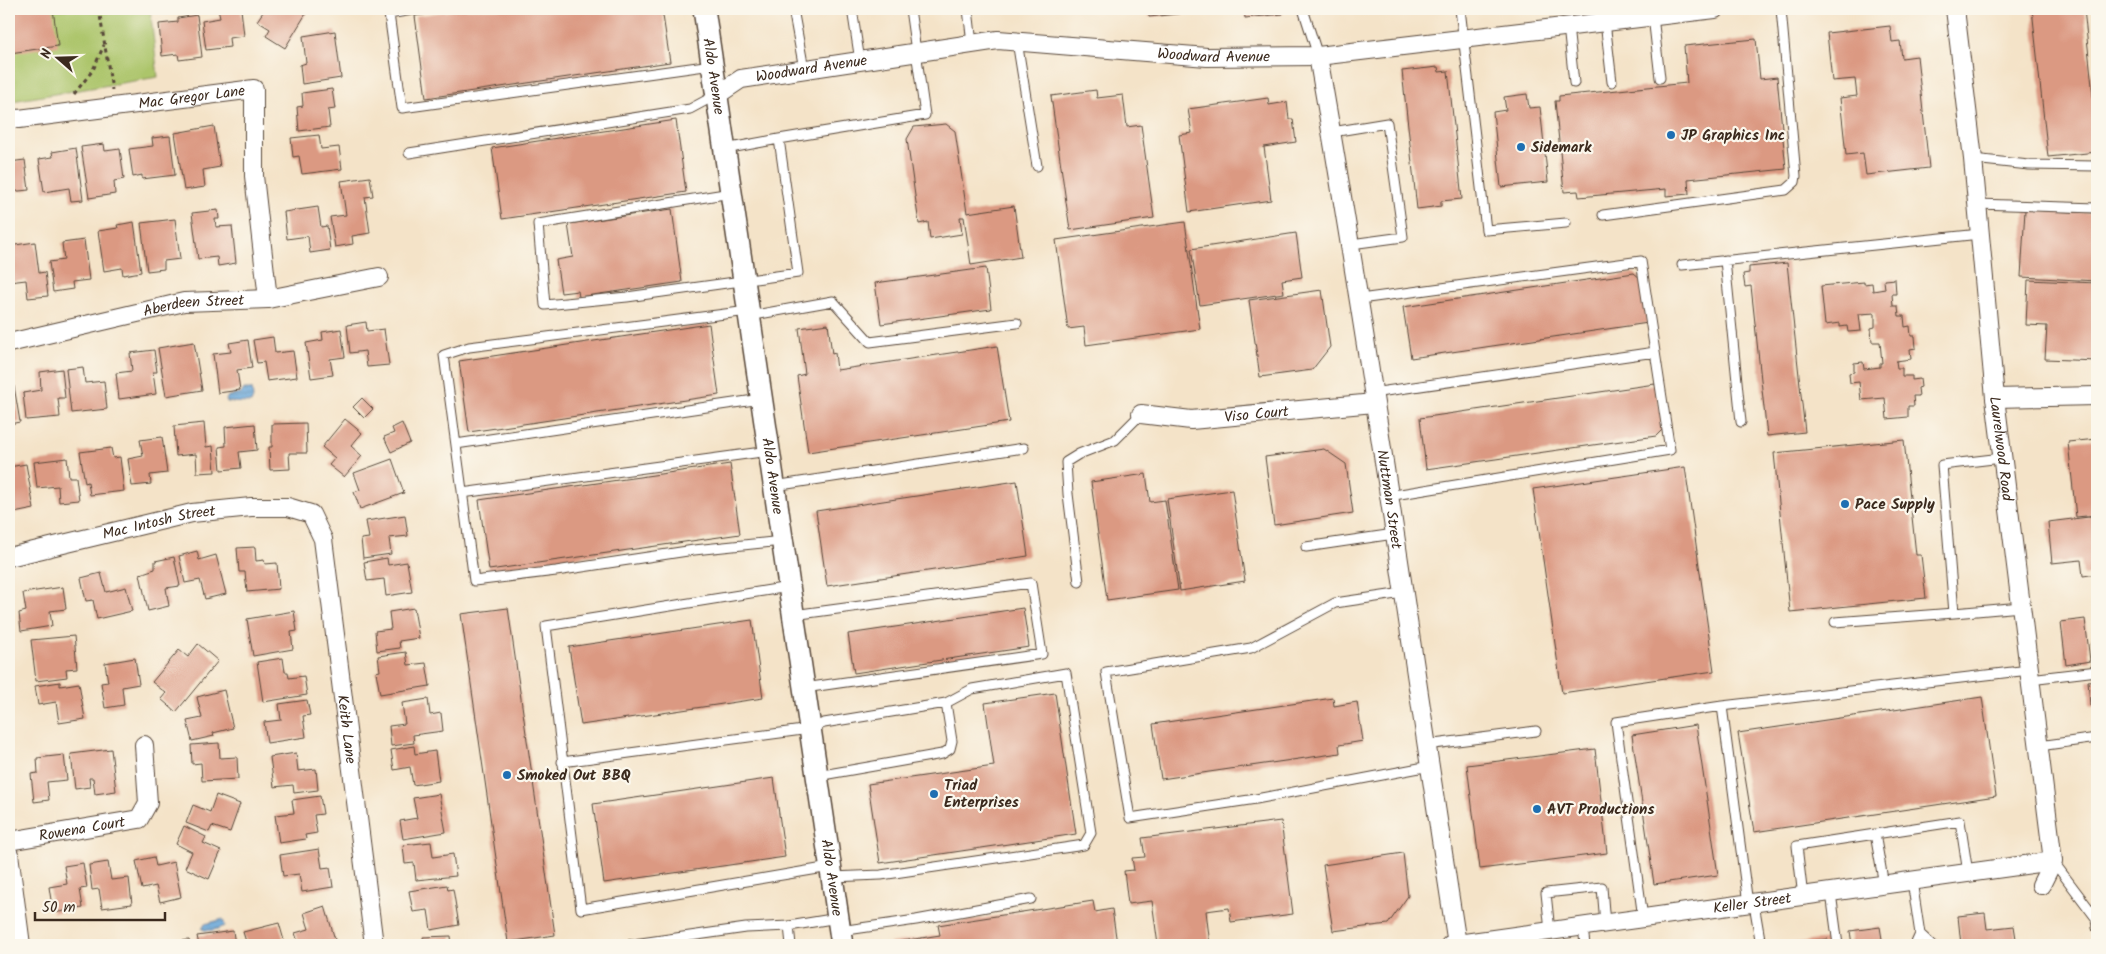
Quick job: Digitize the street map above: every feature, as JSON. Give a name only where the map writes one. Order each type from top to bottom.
[{"type":"street","name":"Aldo Avenue","points":[[704,9],[840,931]]},
{"type":"street","name":"Woodward Avenue","points":[[716,95],[740,79],[998,40],[1207,56],[1318,56],[1715,9]]},
{"type":"street","name":"Laurelwood Road","points":[[1955,9],[1973,159],[1994,398],[2053,861]]},
{"type":"street","name":"Nuttman Street","points":[[1318,56],[1360,299],[1373,398],[1430,766],[1454,945]]},
{"type":"street","name":"Mac Gregor Lane","points":[[9,118],[19,119],[254,89],[254,176],[268,299]]},
{"type":"street","name":"Aberdeen Street","points":[[9,343],[184,302],[268,299],[379,278]]},
{"type":"street","points":[[1994,398],[2097,396]]},
{"type":"street","name":"Viso Court","points":[[1141,414],[1191,420],[1373,398]]},
{"type":"street","name":"Mac Intosh Street","points":[[9,557],[192,513],[251,507],[288,507],[311,514]]},
{"type":"street","name":"Keith Lane","points":[[311,514],[322,539],[374,945]]},
{"type":"street","name":"Rowena Court","points":[[9,841],[139,819],[148,802],[144,745]]},
{"type":"street","points":[[9,854],[21,945]]},
{"type":"street","points":[[2042,885],[2053,861]]},
{"type":"street","name":"Keller Street","points":[[1454,945],[2053,861]]},
{"type":"lane","points":[[418,9],[388,14],[402,108],[712,65]]},
{"type":"lane","points":[[793,9],[804,70]]},
{"type":"lane","points":[[852,9],[860,61]]},
{"type":"lane","points":[[724,149],[925,115],[910,9]]},
{"type":"lane","points":[[968,9],[972,44]]},
{"type":"lane","points":[[1303,9],[1318,56]]},
{"type":"lane","points":[[1460,9],[1465,38],[1486,230],[1566,222]]},
{"type":"lane","points":[[1602,215],[1786,190],[1791,186],[1796,176],[1781,9]]},
{"type":"lane","points":[[1653,16],[1660,78]]},
{"type":"lane","points":[[1605,22],[1612,82]]},
{"type":"lane","points":[[1568,26],[1574,83]]},
{"type":"lane","points":[[1017,41],[1037,166]]},
{"type":"lane","points":[[409,153],[690,109],[716,95]]},
{"type":"lane","points":[[1332,132],[1386,123],[1403,237],[1351,244]]},
{"type":"lane","points":[[731,192],[538,224],[545,305],[627,297],[798,273],[779,139]]},
{"type":"lane","points":[[1973,159],[2030,165],[2097,166]]},
{"type":"lane","points":[[1977,204],[2097,208]]},
{"type":"lane","points":[[1682,265],[1980,234]]},
{"type":"lane","points":[[1725,260],[1741,422]]},
{"type":"lane","points":[[1360,299],[1642,261],[1670,450],[1388,496]]},
{"type":"lane","points":[[782,541],[694,550],[556,571],[474,580],[444,356],[469,347],[832,301],[870,342],[1018,323]]},
{"type":"lane","points":[[1373,398],[1655,352]]},
{"type":"lane","points":[[456,444],[761,399]]},
{"type":"lane","points":[[1079,582],[1066,462],[1080,454],[1115,440],[1141,414]]},
{"type":"lane","points":[[774,486],[1024,448]]},
{"type":"lane","points":[[462,493],[769,451]]},
{"type":"lane","points":[[1954,613],[1942,466],[2002,458]]},
{"type":"lane","points":[[1306,547],[1394,534]]},
{"type":"lane","points":[[793,615],[1031,583],[1042,654],[804,688]]},
{"type":"lane","points":[[562,762],[810,729],[824,723],[946,703],[972,689],[1066,672],[1091,833],[1084,845],[881,875],[831,872],[581,909],[562,762],[546,626],[789,587]]},
{"type":"lane","points":[[1403,593],[1335,603],[1251,648],[1106,672],[1130,818],[1256,799],[1430,766]]},
{"type":"lane","points":[[1835,622],[2021,607]]},
{"type":"lane","points":[[1643,918],[1616,722],[1722,706],[2030,674],[2097,671],[2097,644]]},
{"type":"lane","points":[[817,776],[942,754],[950,749],[952,741],[946,703]]},
{"type":"lane","points":[[1722,706],[1751,904],[1761,945]]},
{"type":"lane","points":[[1426,745],[1536,732]]},
{"type":"lane","points":[[2039,746],[2097,738]]},
{"type":"lane","points":[[1803,897],[1797,846],[1960,821],[1968,873]]},
{"type":"lane","points":[[1876,834],[1884,885]]},
{"type":"lane","points":[[2053,861],[2096,918],[2097,928]]},
{"type":"lane","points":[[1912,881],[1920,934],[1915,945]]},
{"type":"lane","points":[[1550,931],[1546,893],[1602,887],[1605,924]]},
{"type":"lane","points":[[1831,893],[1838,945]]},
{"type":"lane","points":[[627,945],[746,928],[789,926],[840,931],[916,920],[1031,899]]},
{"type":"lane","points":[[789,926],[791,945]]},
{"type":"lane","points":[[1583,927],[1585,945]]},
{"type":"lane","points":[[1920,934],[1932,945]]},
{"type":"path","points":[[99,9],[115,106]]},
{"type":"path","points":[[74,94],[93,70],[104,45]]},
{"type":"green space","points":[[9,9],[150,9],[158,77],[9,100]]},
{"type":"water","points":[[244,389],[252,389],[253,398],[251,403],[227,402],[228,396],[241,394]]},
{"type":"water","points":[[223,919],[225,926],[211,931],[202,929],[205,924]]},
{"type":"building","points":[[9,9],[53,9],[58,46],[10,53]]},
{"type":"building","points":[[218,9],[241,9],[244,36],[229,38],[230,47],[206,50],[202,21],[220,18]]},
{"type":"building","points":[[265,9],[302,9],[307,12],[285,48],[266,36],[270,29],[257,21]]},
{"type":"building","points":[[463,9],[662,9],[670,62],[426,98],[415,16]]},
{"type":"building","points":[[1148,9],[1186,9],[1186,13],[1149,17]]},
{"type":"building","points":[[1244,9],[1282,9],[1283,14],[1245,18]]},
{"type":"building","points":[[2032,9],[2084,9],[2097,134],[2097,152],[2048,157]]},
{"type":"building","points":[[197,15],[202,57],[179,60],[178,54],[162,56],[159,24],[178,22],[178,18]]},
{"type":"building","points":[[1890,26],[1892,42],[1900,41],[1902,58],[1917,56],[1929,168],[1866,175],[1863,153],[1846,155],[1840,98],[1857,96],[1855,79],[1832,81],[1827,33]]},
{"type":"building","points":[[335,31],[341,78],[302,84],[300,65],[306,63],[303,36]]},
{"type":"building","name":"JP Graphics Inc","points":[[1756,39],[1760,79],[1777,77],[1786,169],[1688,179],[1689,194],[1666,196],[1666,189],[1579,197],[1578,191],[1564,192],[1555,101],[1559,101],[1559,96],[1687,83],[1684,46]]},
{"type":"building","points":[[1438,67],[1439,72],[1448,71],[1462,199],[1441,201],[1441,206],[1417,209],[1402,71]]},
{"type":"building","points":[[332,89],[335,109],[328,110],[330,127],[299,131],[297,107],[303,106],[302,93]]},
{"type":"building","points":[[1096,90],[1097,98],[1123,95],[1127,127],[1141,125],[1154,218],[1070,230],[1051,96]]},
{"type":"building","name":"Sidemark","points":[[1527,94],[1529,108],[1540,107],[1548,182],[1501,187],[1493,112],[1506,110],[1504,97]]},
{"type":"building","points":[[1268,98],[1269,105],[1287,102],[1289,119],[1293,119],[1296,142],[1264,147],[1271,200],[1189,212],[1179,135],[1192,133],[1188,109]]},
{"type":"building","points":[[676,120],[686,192],[502,219],[492,148]]},
{"type":"building","points":[[946,124],[955,131],[967,213],[1014,206],[1021,257],[971,265],[964,217],[960,217],[962,234],[930,239],[928,222],[919,224],[907,139],[914,127]]},
{"type":"building","points":[[214,126],[220,167],[203,170],[205,187],[184,190],[175,133]]},
{"type":"building","points":[[319,135],[321,149],[339,147],[342,169],[302,174],[299,156],[293,157],[291,138]]},
{"type":"building","points":[[170,136],[175,175],[142,179],[142,175],[133,177],[129,149],[153,146],[152,138]]},
{"type":"building","points":[[104,144],[105,151],[120,149],[124,179],[114,181],[115,194],[89,198],[81,147]]},
{"type":"building","points":[[76,148],[83,200],[71,201],[69,188],[44,192],[39,159],[53,157],[52,152]]},
{"type":"building","points":[[25,160],[29,190],[9,192],[9,162]]},
{"type":"building","points":[[370,177],[373,196],[365,197],[370,233],[352,236],[353,244],[335,247],[330,217],[346,215],[341,181]]},
{"type":"building","points":[[318,207],[321,227],[327,226],[330,250],[310,253],[308,236],[287,239],[284,212]]},
{"type":"building","points":[[672,209],[682,282],[579,297],[578,291],[561,293],[556,260],[573,257],[568,224]]},
{"type":"building","points":[[218,210],[219,219],[215,219],[216,227],[232,226],[236,263],[218,266],[217,257],[198,259],[192,213]]},
{"type":"building","points":[[2025,210],[2097,213],[2097,281],[2021,277]]},
{"type":"building","points":[[175,219],[180,259],[164,261],[164,269],[147,271],[141,223]]},
{"type":"building","points":[[134,222],[141,272],[123,275],[122,268],[104,271],[98,231],[118,228],[117,225]]},
{"type":"building","points":[[1185,222],[1200,329],[1086,345],[1084,327],[1068,329],[1056,240]]},
{"type":"building","points":[[1296,233],[1302,277],[1282,280],[1284,293],[1200,305],[1191,249]]},
{"type":"building","points":[[84,240],[89,280],[72,282],[73,289],[53,292],[49,262],[64,260],[62,243]]},
{"type":"building","points":[[35,242],[39,273],[45,272],[48,296],[28,298],[26,280],[9,282],[9,246]]},
{"type":"building","points":[[1787,263],[1805,432],[1767,436],[1751,286],[1745,287],[1743,274],[1749,273],[1749,267]]},
{"type":"building","points":[[986,268],[991,309],[881,324],[875,283]]},
{"type":"building","points":[[1634,273],[1641,279],[1648,323],[1411,358],[1403,307]]},
{"type":"building","points":[[1895,279],[1896,294],[1892,294],[1893,306],[1898,306],[1899,316],[1904,316],[1905,327],[1910,326],[1911,336],[1915,336],[1916,348],[1910,349],[1911,359],[1896,361],[1897,368],[1902,368],[1902,376],[1912,376],[1912,380],[1920,379],[1921,387],[1918,388],[1919,396],[1913,396],[1914,406],[1908,406],[1908,417],[1887,419],[1885,398],[1861,400],[1859,382],[1850,383],[1849,373],[1854,372],[1854,363],[1863,362],[1864,369],[1880,367],[1880,363],[1882,363],[1880,342],[1872,342],[1871,328],[1875,327],[1875,313],[1859,314],[1861,331],[1848,332],[1847,326],[1840,327],[1840,323],[1825,325],[1821,286],[1864,282],[1864,284],[1872,283],[1873,291],[1885,289],[1884,280]]},
{"type":"building","points":[[2028,280],[2097,283],[2097,361],[2045,359],[2047,326],[2026,325]]},
{"type":"building","points":[[1322,290],[1330,347],[1312,370],[1260,377],[1249,300]]},
{"type":"building","points":[[366,322],[367,331],[384,329],[389,365],[367,367],[365,351],[350,353],[347,325]]},
{"type":"building","points":[[709,324],[719,395],[469,432],[459,361]]},
{"type":"building","points":[[828,324],[832,354],[835,353],[837,370],[997,346],[1009,422],[808,452],[797,376],[805,374],[799,328]]},
{"type":"building","points":[[341,329],[345,357],[330,359],[333,375],[311,378],[306,343],[323,340],[322,332]]},
{"type":"building","points":[[273,337],[275,353],[293,351],[297,377],[267,381],[264,362],[257,363],[253,340]]},
{"type":"building","points":[[248,340],[252,368],[237,370],[240,390],[218,393],[213,354],[231,352],[229,343]]},
{"type":"building","points":[[194,342],[202,390],[166,396],[158,348]]},
{"type":"building","points":[[154,350],[157,372],[153,372],[156,394],[119,399],[116,373],[132,371],[130,353]]},
{"type":"building","points":[[83,367],[85,383],[104,381],[107,409],[71,413],[66,369]]},
{"type":"building","points":[[62,369],[65,398],[58,398],[60,417],[26,420],[23,393],[41,390],[40,372]]},
{"type":"building","points":[[1655,384],[1664,428],[1656,436],[1426,469],[1420,418]]},
{"type":"building","points":[[14,386],[20,422],[9,424],[9,387]]},
{"type":"building","points":[[362,398],[373,409],[364,418],[353,407]]},
{"type":"building","points":[[345,419],[362,433],[351,446],[362,456],[344,477],[329,465],[335,458],[322,447]]},
{"type":"building","points":[[204,423],[206,447],[213,446],[215,472],[197,473],[196,454],[176,456],[174,426]]},
{"type":"building","points":[[306,423],[307,453],[289,453],[290,469],[270,470],[269,447],[272,447],[272,424]]},
{"type":"building","points":[[402,423],[410,443],[391,452],[384,437],[394,433],[392,428]]},
{"type":"building","points":[[255,424],[257,450],[239,452],[241,468],[221,470],[219,447],[226,446],[225,427]]},
{"type":"building","points":[[162,437],[167,473],[150,475],[151,484],[132,486],[128,459],[143,456],[140,440]]},
{"type":"building","points":[[2097,439],[2097,515],[2076,517],[2068,442]]},
{"type":"building","name":"Pace Supply","points":[[1904,440],[1916,555],[1921,555],[1926,598],[1790,612],[1774,453]]},
{"type":"building","points":[[111,448],[113,458],[120,457],[124,491],[90,495],[88,482],[85,483],[80,452]]},
{"type":"building","points":[[1324,449],[1346,464],[1353,513],[1274,525],[1265,457]]},
{"type":"building","points":[[67,458],[69,477],[76,477],[79,500],[59,502],[58,486],[37,488],[34,462]]},
{"type":"building","points":[[392,459],[404,493],[360,509],[354,492],[360,490],[354,473]]},
{"type":"building","points":[[26,464],[34,509],[14,513],[14,507],[9,507],[9,467]]},
{"type":"building","points":[[730,464],[740,534],[489,570],[479,500]]},
{"type":"building","points":[[1685,467],[1714,671],[1562,693],[1533,489]]},
{"type":"building","points":[[1146,474],[1150,502],[1165,500],[1178,590],[1107,600],[1091,482]]},
{"type":"building","points":[[1017,481],[1028,556],[827,586],[816,511]]},
{"type":"building","points":[[1232,490],[1245,581],[1180,591],[1167,499]]},
{"type":"building","points":[[405,515],[408,536],[389,538],[391,554],[363,558],[361,539],[369,538],[366,521]]},
{"type":"building","points":[[2097,516],[2097,574],[2083,576],[2081,560],[2052,563],[2048,522]]},
{"type":"building","points":[[255,547],[256,561],[264,560],[265,564],[277,563],[279,589],[247,592],[245,572],[239,572],[237,548]]},
{"type":"building","points":[[197,551],[199,560],[216,555],[226,594],[205,599],[200,580],[185,583],[179,556]]},
{"type":"building","points":[[174,557],[180,586],[166,588],[169,606],[148,611],[140,574],[155,569],[155,561]]},
{"type":"building","points":[[387,558],[388,565],[407,562],[412,592],[386,596],[384,579],[367,581],[364,562]]},
{"type":"building","points":[[101,573],[106,592],[126,587],[132,611],[97,619],[93,600],[86,601],[81,578]]},
{"type":"building","points":[[63,587],[66,609],[50,611],[52,626],[21,631],[19,613],[26,611],[23,593]]},
{"type":"building","points":[[414,608],[419,638],[399,641],[400,648],[377,651],[375,631],[391,629],[389,612]]},
{"type":"building","points":[[508,608],[555,935],[508,942],[461,614]]},
{"type":"building","points":[[1023,608],[1029,647],[854,673],[848,634]]},
{"type":"building","points":[[294,611],[297,631],[291,632],[293,649],[253,656],[247,619]]},
{"type":"building","points":[[2085,619],[2090,661],[2066,665],[2061,622]]},
{"type":"building","points":[[752,620],[763,698],[581,725],[569,647]]},
{"type":"building","points":[[74,636],[77,668],[66,669],[67,677],[36,681],[31,640]]},
{"type":"building","points":[[198,644],[218,661],[176,712],[161,699],[166,693],[152,682],[179,650],[188,657]]},
{"type":"building","points":[[406,652],[408,665],[426,663],[430,686],[380,694],[376,672],[380,671],[378,656]]},
{"type":"building","points":[[135,658],[139,684],[122,687],[124,705],[105,708],[101,683],[108,682],[105,663]]},
{"type":"building","points":[[283,658],[285,672],[288,672],[289,678],[304,676],[307,695],[263,702],[257,662]]},
{"type":"building","points":[[2097,680],[2097,705],[2090,706],[2088,681]]},
{"type":"building","points":[[60,682],[60,686],[79,683],[85,719],[59,723],[56,702],[38,705],[35,686]]},
{"type":"building","points":[[224,690],[233,728],[213,733],[214,736],[192,741],[187,721],[202,718],[197,697]]},
{"type":"building","points":[[1055,693],[1076,834],[880,863],[868,784],[994,766],[985,703]]},
{"type":"building","points":[[1982,697],[1996,796],[1754,832],[1738,733]]},
{"type":"building","points":[[1333,698],[1334,706],[1357,702],[1363,741],[1339,745],[1340,753],[1161,779],[1153,724]]},
{"type":"building","points":[[428,699],[430,715],[441,713],[443,731],[413,735],[414,743],[391,746],[389,726],[405,724],[402,703]]},
{"type":"building","points":[[307,700],[310,715],[303,716],[306,737],[267,743],[264,722],[281,720],[279,704]]},
{"type":"building","points":[[1696,725],[1718,875],[1654,884],[1632,735]]},
{"type":"building","points":[[219,743],[220,758],[237,757],[238,779],[202,781],[201,763],[192,764],[191,745]]},
{"type":"building","points":[[414,746],[415,754],[435,751],[439,781],[413,785],[410,767],[394,770],[391,750]]},
{"type":"building","points":[[111,749],[116,791],[95,794],[93,778],[89,778],[90,787],[75,789],[71,754]]},
{"type":"building","name":"AVT Productions","points":[[1595,749],[1607,853],[1480,869],[1467,765]]},
{"type":"building","points":[[296,753],[298,771],[316,769],[318,790],[294,793],[293,785],[274,787],[270,757]]},
{"type":"building","points":[[64,755],[67,780],[47,782],[49,800],[34,802],[31,774],[38,773],[37,758]]},
{"type":"building","points":[[774,778],[785,857],[604,883],[593,804]]},
{"type":"building","points":[[439,794],[446,832],[403,839],[400,821],[417,818],[413,798]]},
{"type":"building","points":[[216,795],[240,804],[230,832],[212,826],[209,832],[186,823],[193,805],[210,812]]},
{"type":"building","points":[[320,796],[323,814],[314,815],[317,833],[305,835],[306,839],[279,843],[275,815],[294,813],[292,800]]},
{"type":"building","points":[[1281,821],[1293,914],[1231,922],[1229,908],[1206,911],[1210,945],[1158,945],[1152,901],[1128,904],[1124,871],[1134,870],[1132,858],[1145,857],[1142,838]]},
{"type":"building","points":[[184,826],[206,837],[203,843],[221,851],[209,879],[185,868],[192,852],[176,844]]},
{"type":"building","points":[[431,842],[433,857],[453,854],[456,876],[416,880],[414,863],[405,864],[403,845]]},
{"type":"building","points":[[319,849],[322,868],[330,867],[333,887],[302,892],[299,874],[283,876],[280,855]]},
{"type":"building","points":[[1403,853],[1408,896],[1388,924],[1333,931],[1323,865]]},
{"type":"building","points":[[154,857],[156,866],[174,862],[181,897],[160,902],[156,886],[142,889],[136,861]]},
{"type":"building","points":[[108,862],[111,880],[129,878],[132,904],[102,908],[99,889],[92,890],[89,865]]},
{"type":"building","points":[[83,863],[87,888],[80,889],[83,908],[53,913],[49,887],[67,884],[64,866]]},
{"type":"building","points":[[447,885],[448,890],[453,889],[459,925],[431,930],[428,910],[413,912],[409,891]]},
{"type":"building","points":[[1093,901],[1095,912],[1112,909],[1117,944],[891,945],[890,943],[940,935],[938,925]]},
{"type":"building","points":[[325,906],[336,943],[328,945],[299,945],[295,933],[309,929],[304,913]]},
{"type":"building","points":[[1985,913],[1987,929],[2014,926],[2017,945],[1961,945],[1958,916]]},
{"type":"building","points":[[279,923],[285,944],[291,943],[291,945],[247,945],[243,932]]},
{"type":"building","points":[[1880,927],[1883,945],[1852,945],[1850,931]]},
{"type":"building","points":[[233,931],[235,945],[199,945],[197,936]]},
{"type":"building","points":[[451,936],[452,945],[424,945],[423,937]]},
{"type":"building","points":[[1828,939],[1829,945],[1784,945],[1784,944]]},
{"type":"building","points":[[189,940],[190,945],[149,944]]},
{"type":"place","name":"JP Graphics Inc","points":[[1671,135]]},
{"type":"place","name":"Sidemark","points":[[1521,147]]},
{"type":"place","name":"Pace Supply","points":[[1845,504]]},
{"type":"place","name":"Smoked Out BBQ","points":[[507,775]]},
{"type":"place","name":"Triad Enterprises","points":[[934,794]]},
{"type":"place","name":"AVT Productions","points":[[1537,809]]}]
